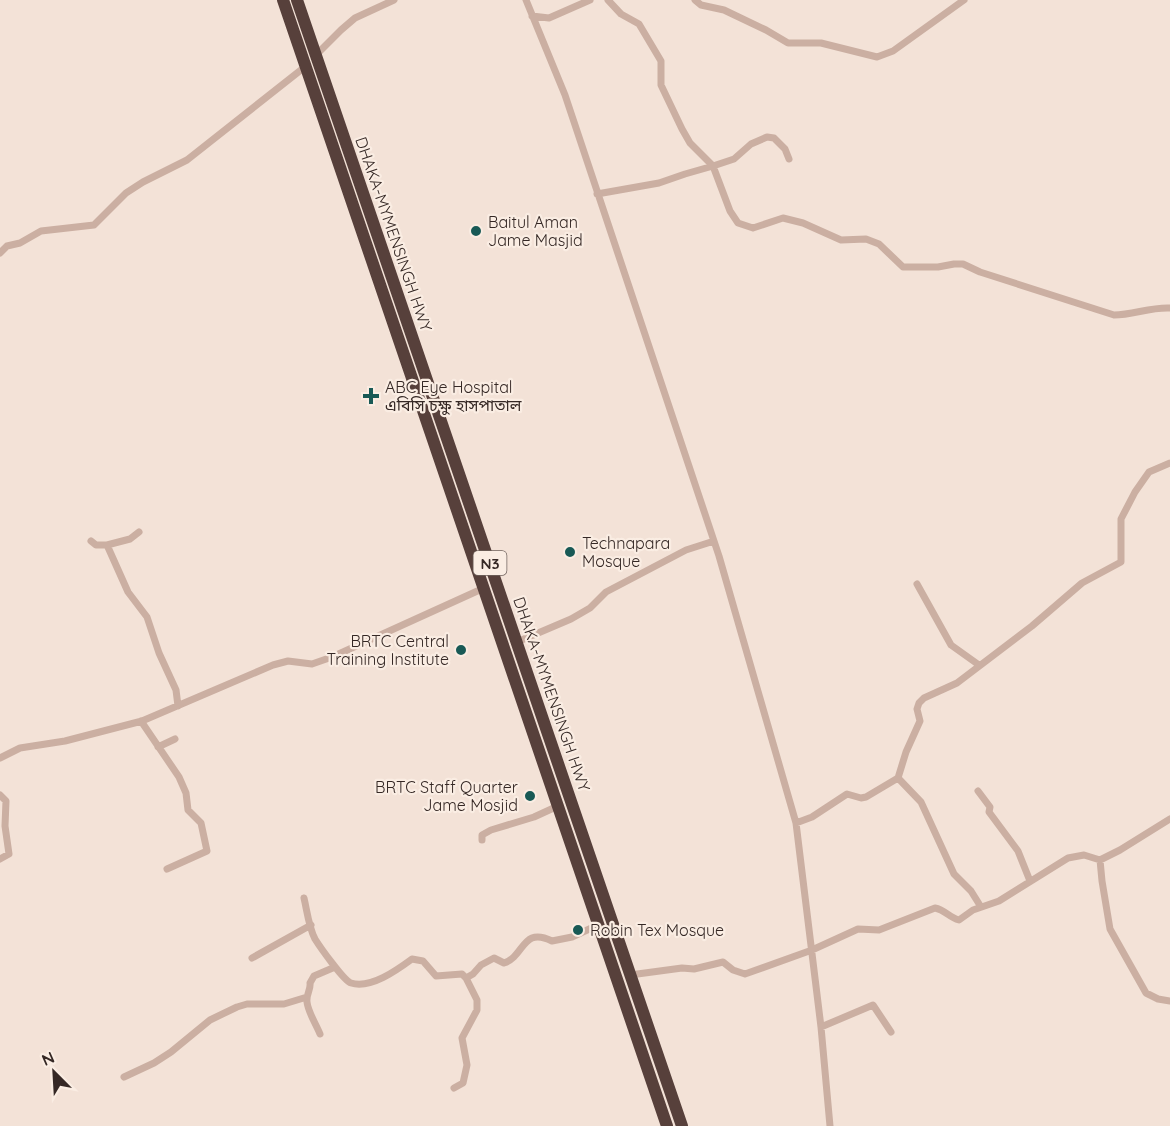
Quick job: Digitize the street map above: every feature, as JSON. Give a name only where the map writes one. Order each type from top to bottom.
[{"type":"highway","name":"DHAKA-MYMENSINGH HWY","points":[[283,0],[667,1126]]},
{"type":"highway","name":"DHAKA-MYMENSINGH HWY","points":[[297,0],[682,1126]]},
{"type":"street","points":[[316,55],[355,18],[394,0]]},
{"type":"street","points":[[526,0],[565,95],[714,541],[796,824],[821,1028],[830,1126]]},
{"type":"street","points":[[532,16],[549,18],[590,0]]},
{"type":"street","points":[[608,0],[621,14],[639,24],[661,61],[661,85],[690,143],[713,166],[730,211],[738,223],[753,228],[783,218],[841,240],[867,239],[879,244],[903,267],[963,264],[980,272],[1114,315],[1130,315],[1142,310],[1170,308]]},
{"type":"street","points":[[695,0],[701,5],[735,15],[788,43],[821,43],[877,57],[893,51],[964,0]]},
{"type":"street","points":[[0,253],[7,246],[20,243],[41,231],[94,225],[126,193],[187,160],[306,66]]},
{"type":"street","points":[[597,194],[659,183],[734,159],[751,144],[767,137],[774,138],[785,149],[789,159]]},
{"type":"street","points":[[796,824],[812,817],[847,794],[866,797],[898,778],[908,745],[920,721],[917,708],[919,703],[924,698],[957,683],[1032,626],[1082,583],[1121,561],[1121,519],[1149,472],[1170,463]]},
{"type":"street","points":[[92,541],[94,545],[107,545],[130,539],[139,532]]},
{"type":"street","points":[[517,642],[571,619],[590,608],[606,592],[686,550],[714,541]]},
{"type":"street","points":[[107,545],[128,592],[147,617],[159,653],[176,690],[178,706]]},
{"type":"street","points":[[917,584],[951,645],[979,665]]},
{"type":"street","points":[[0,758],[20,748],[65,741],[141,722],[273,665],[288,661],[312,664],[332,657],[484,588]]},
{"type":"street","points":[[141,722],[182,785],[188,810],[201,823],[207,850],[167,869]]},
{"type":"street","points":[[158,747],[175,739]]},
{"type":"street","points":[[898,778],[921,802],[954,874],[971,891],[981,907]]},
{"type":"street","points":[[978,791],[990,807],[989,812],[1018,851],[1030,881]]},
{"type":"street","points":[[0,795],[6,801],[5,826],[9,854],[0,859]]},
{"type":"street","points":[[482,840],[482,835],[491,830],[534,817],[558,806]]},
{"type":"street","points":[[630,975],[682,968],[694,969],[723,962],[733,970],[745,974],[812,950],[858,929],[879,930],[935,909],[943,910],[958,920],[981,907],[999,901],[1068,858],[1084,855],[1100,860],[1170,819]]},
{"type":"street","points":[[1100,860],[1110,928],[1146,993],[1158,999],[1170,1001]]},
{"type":"street","points":[[304,898],[315,939],[348,982],[365,983],[417,958],[423,961],[436,976],[462,974],[466,978],[477,1000],[477,1010],[462,1038],[467,1065],[465,1079],[463,1083],[454,1088]]},
{"type":"street","points":[[252,958],[311,925]]},
{"type":"street","points":[[466,978],[494,958],[504,963],[510,961],[530,938],[541,936],[552,941],[572,937],[598,925]]},
{"type":"street","points":[[320,1034],[307,997],[312,978],[335,968]]},
{"type":"street","points":[[124,1077],[154,1063],[210,1020],[237,1007],[247,1004],[284,1004],[307,997]]},
{"type":"street","points":[[821,1028],[873,1005],[891,1032]]},
{"type":"place","name":"Baitul Aman Jame Masjid","points":[[476,231]]},
{"type":"place","name":"ABC Eye Hospital এবিসি চক্ষু হাসপাতাল","points":[[371,396]]},
{"type":"place","name":"Technapara Mosque","points":[[570,552]]},
{"type":"place","name":"BRTC Central Training Institute","points":[[461,650]]},
{"type":"place","name":"BRTC Staff Quarter Jame Mosjid","points":[[530,796]]},
{"type":"place","name":"Robin Tex Mosque","points":[[578,930]]}]
